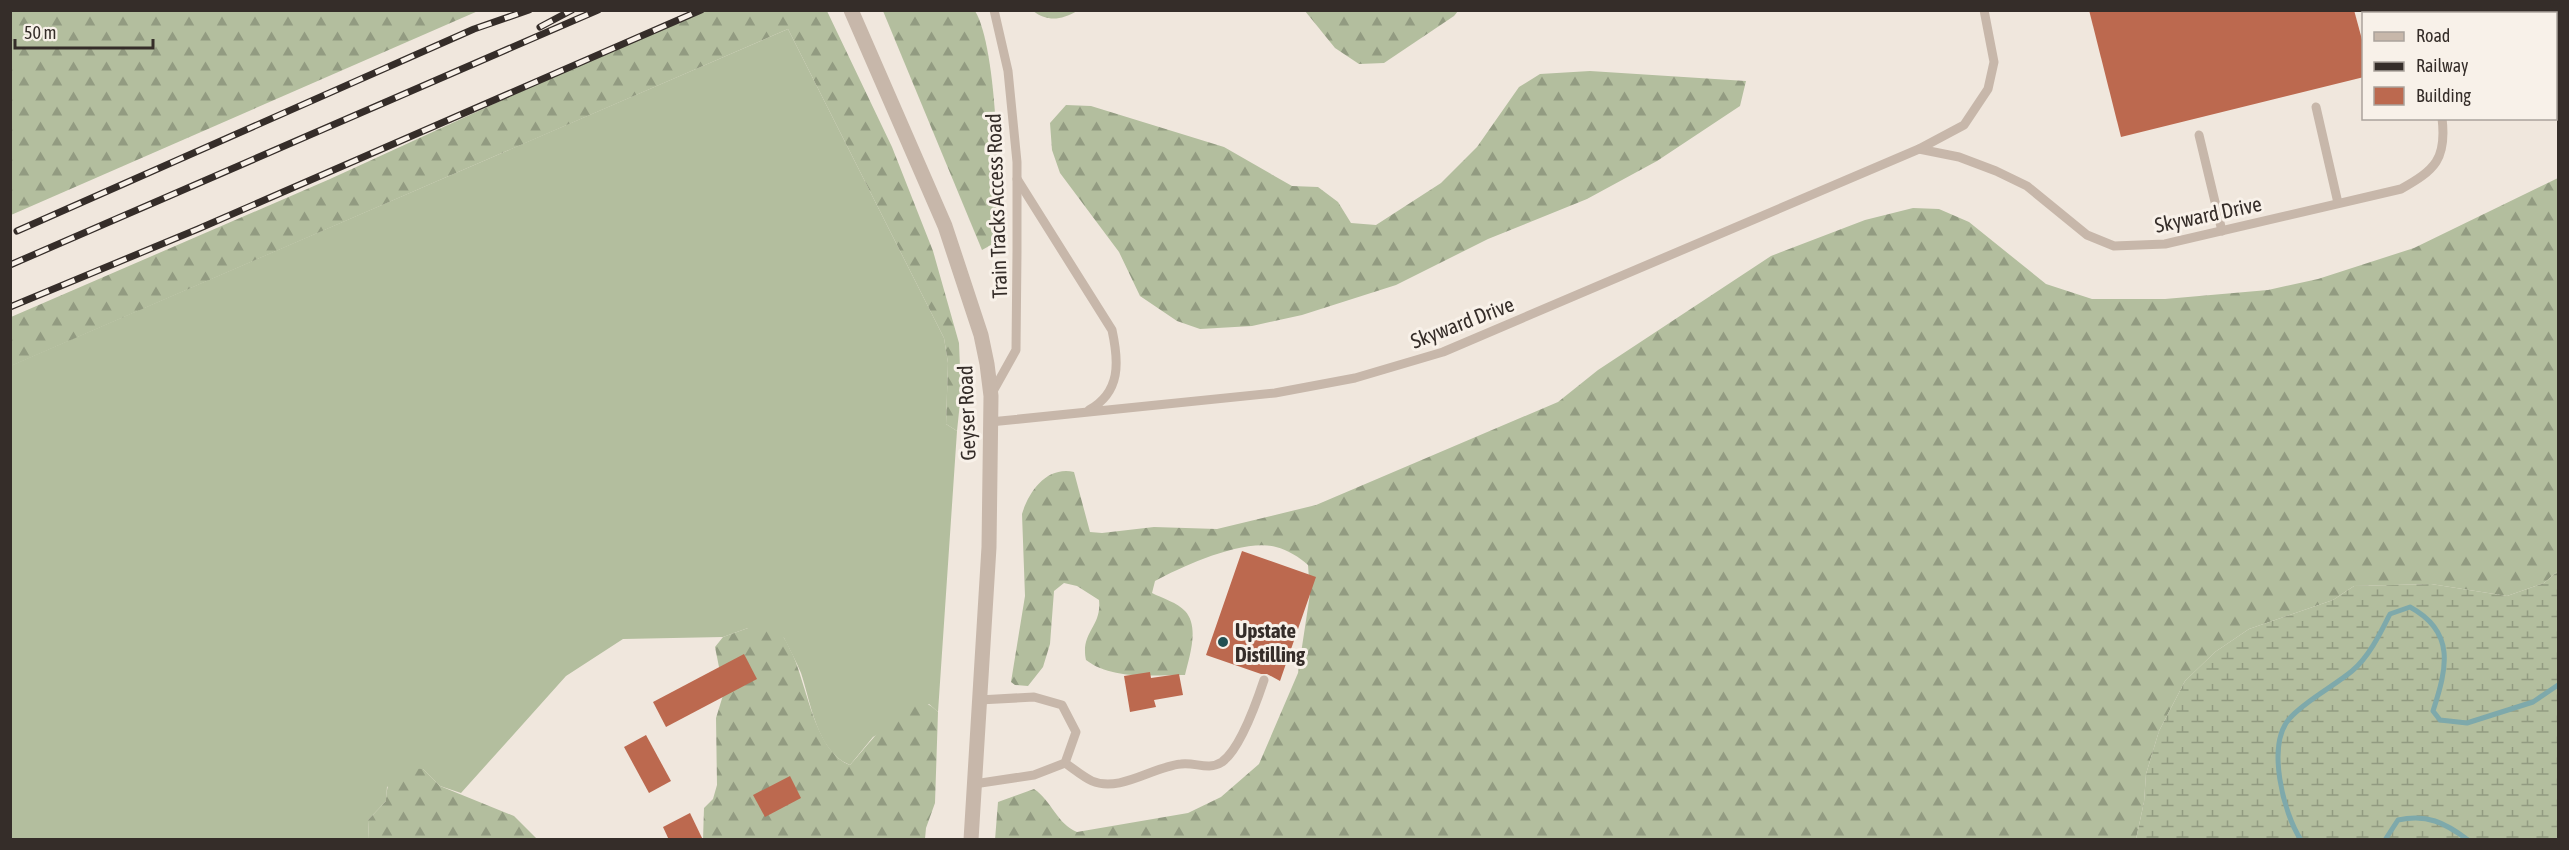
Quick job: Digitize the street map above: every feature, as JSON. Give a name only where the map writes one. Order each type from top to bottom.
[{"type":"street","name":"Geyser Road","points":[[851,10],[945,226],[981,335],[991,396],[989,547],[971,840]]},
{"type":"lane","name":"Train Tracks Access Road","points":[[991,396],[1016,350],[1017,179],[1008,71],[994,10]]},
{"type":"lane","name":"Skyward Drive","points":[[990,422],[1275,393],[1355,378],[1443,352],[1919,149],[1964,125],[1988,89],[1994,62],[1984,10]]},
{"type":"lane","points":[[2316,107],[2338,203]]},
{"type":"lane","name":"Skyward Drive","points":[[1919,149],[1959,157],[2027,186],[2087,235],[2114,246],[2164,244],[2401,189],[2422,178],[2437,162],[2445,141],[2442,120]]},
{"type":"lane","points":[[2199,135],[2222,231]]},
{"type":"lane","points":[[1017,179],[1112,330],[1118,354],[1114,384],[1102,403],[1083,413]]},
{"type":"lane","points":[[1065,763],[1094,782],[1122,783],[1171,765],[1184,763],[1210,767],[1224,761],[1248,723],[1264,680]]},
{"type":"lane","points":[[974,784],[1034,775],[1065,763],[1076,732],[1062,705],[1034,697],[980,700]]},
{"type":"green space","points":[[11,10],[478,10],[478,11],[11,215]]},
{"type":"green space","points":[[699,10],[827,11],[892,147],[933,251],[959,343],[961,393],[957,431],[946,424],[948,363],[944,338],[788,29],[11,366],[11,317],[330,179]]},
{"type":"green space","points":[[883,11],[975,11],[988,56],[996,125],[995,225],[991,245],[982,250]]},
{"type":"green space","points":[[1033,11],[1077,11],[1065,16],[1049,18]]},
{"type":"green space","points":[[1305,11],[1458,11],[1384,63],[1359,64],[1335,48]]},
{"type":"green space","points":[[788,29],[944,338],[948,363],[946,424],[957,431],[938,712],[929,704],[873,737],[850,765],[839,759],[823,738],[812,712],[801,673],[784,638],[748,628],[723,637],[623,639],[566,676],[461,793],[440,786],[423,769],[387,787],[386,801],[368,820],[369,839],[11,839],[10,366]]},
{"type":"green space","points":[[1590,71],[1746,81],[1740,106],[1657,161],[1587,199],[1488,239],[1396,285],[1302,315],[1252,326],[1200,329],[1177,321],[1140,296],[1119,252],[1060,173],[1052,150],[1050,123],[1066,105],[1091,106],[1224,147],[1292,186],[1318,187],[1338,202],[1351,223],[1376,225],[1441,183],[1477,147],[1519,87],[1540,74]]},
{"type":"green space","points":[[2558,178],[2558,571],[2544,583],[2507,596],[2431,584],[2354,586],[2333,600],[2249,629],[2215,652],[2185,681],[2159,731],[2146,774],[2144,802],[2136,839],[995,840],[998,802],[1034,789],[1046,800],[1064,824],[1077,832],[1188,813],[1221,797],[1259,764],[1298,673],[1310,594],[1308,565],[1285,550],[1263,545],[1248,546],[1214,555],[1155,581],[1152,593],[1185,611],[1192,625],[1191,651],[1185,675],[1120,674],[1086,660],[1086,643],[1097,617],[1099,600],[1077,586],[1064,583],[1054,591],[1050,644],[1043,667],[1028,686],[1015,685],[1011,682],[1025,596],[1022,514],[1034,489],[1040,482],[1055,473],[1074,472],[1090,532],[1102,533],[1154,527],[1217,529],[1316,505],[1558,402],[1598,370],[1771,256],[1865,220],[1913,208],[1939,209],[1969,222],[2046,284],[2092,299],[2165,299],[2268,290],[2318,279],[2414,248]]},
{"type":"green space","points":[[2558,571],[2558,839],[2136,839],[2144,802],[2146,774],[2159,731],[2185,681],[2215,652],[2249,629],[2333,600],[2354,586],[2431,584],[2507,596],[2544,583]]},
{"type":"green space","points":[[748,628],[771,631],[784,639],[792,653],[820,732],[828,747],[838,758],[850,765],[882,728],[910,703],[923,702],[938,712],[935,803],[926,828],[925,839],[703,840],[704,808],[713,799],[717,785],[716,718],[724,692],[715,647],[723,637]]},
{"type":"green space","points":[[402,768],[423,769],[440,786],[514,816],[537,839],[369,839],[368,820],[386,801],[389,782]]},
{"type":"building","points":[[2089,10],[2354,10],[2362,40],[2362,77],[2121,137]]},
{"type":"building","points":[[1242,551],[1316,577],[1280,681],[1267,674],[1206,655]]},
{"type":"building","points":[[744,654],[757,679],[666,727],[653,702]]},
{"type":"building","points":[[1150,672],[1151,678],[1179,674],[1183,695],[1154,700],[1156,707],[1130,712],[1124,676]]},
{"type":"building","points":[[646,735],[671,781],[649,793],[624,747]]},
{"type":"building","points":[[790,776],[801,798],[765,817],[753,795]]},
{"type":"building","points":[[690,813],[703,840],[669,840],[663,827]]},
{"type":"waterway","points":[[2301,840],[2288,813],[2280,779],[2279,744],[2283,730],[2296,712],[2345,677],[2364,659],[2390,614],[2410,607],[2425,617],[2435,628],[2441,640],[2444,666],[2433,711],[2440,720],[2467,723],[2533,702],[2558,685]]},
{"type":"waterway","points":[[2385,840],[2398,820],[2408,818],[2435,821],[2451,828],[2468,840]]},
{"type":"railway","points":[[17,231],[474,29],[529,10]]},
{"type":"railway","points":[[540,27],[572,10]]},
{"type":"railway","points":[[10,265],[598,10]]},
{"type":"railway","points":[[10,307],[198,229],[701,10]]},
{"type":"place","name":"Upstate Distilling","points":[[1223,642]]}]
